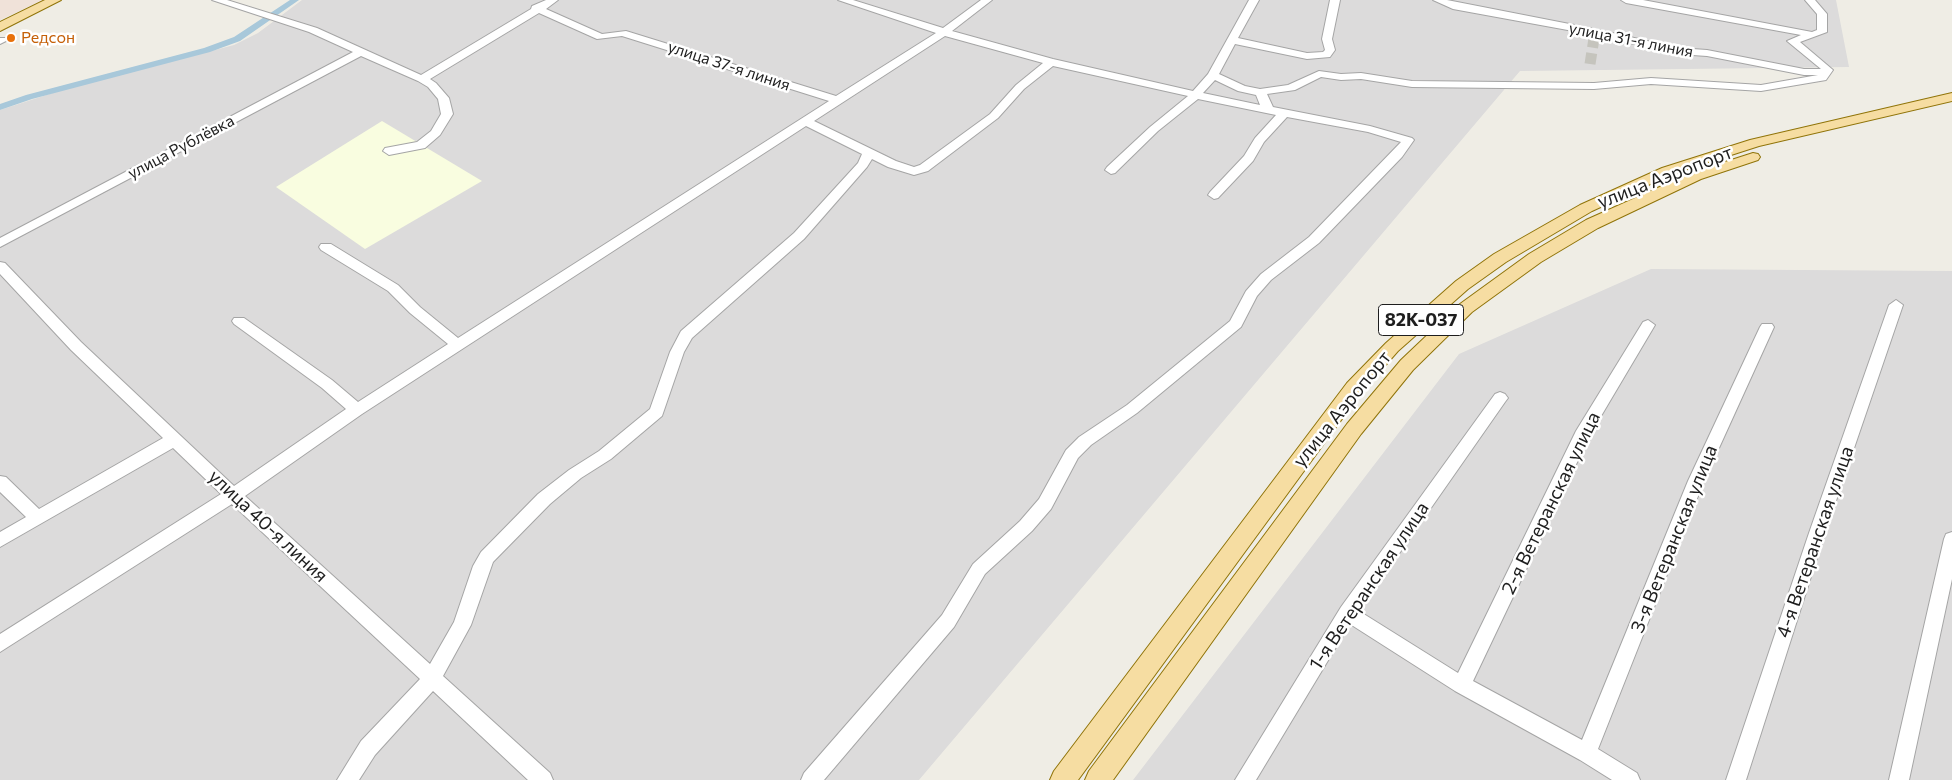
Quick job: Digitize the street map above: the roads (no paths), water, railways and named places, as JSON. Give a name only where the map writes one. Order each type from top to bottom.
[{"type":"main road","points":[[0,27],[55,0]]},
{"type":"main road","name":"улица Аэропорт","points":[[1063,780],[1354,388],[1392,347],[1462,285],[1500,258],[1586,208],[1667,172],[1755,142],[1952,97]]},
{"type":"main road","name":"улица Аэропорт","points":[[1098,780],[1354,428],[1407,365],[1466,308],[1535,258],[1592,224],[1696,176],[1764,153],[1952,110]]},
{"type":"street","points":[[217,0],[313,30],[432,85],[443,98],[447,114],[436,133],[422,144],[389,150]]},
{"type":"street","points":[[422,79],[536,8],[553,0]]},
{"type":"street","points":[[811,780],[948,622],[980,569],[1026,526],[1045,504],[1072,454],[1086,441],[1132,409],[1236,324],[1251,294],[1266,277],[1314,240],[1398,154],[1408,140],[1370,129],[1284,113],[1050,62],[944,32],[843,0]]},
{"type":"street","points":[[0,644],[233,495],[357,410],[944,32],[987,0]]},
{"type":"street","points":[[1111,170],[1154,129],[1176,114],[1213,75],[1254,0]]},
{"type":"street","points":[[1232,40],[1306,56],[1326,55],[1330,50],[1327,39],[1335,0]]},
{"type":"street","name":"улица 31-я линия","points":[[1438,0],[1454,6],[1595,32],[1678,51],[1721,55],[1804,72],[1826,72]]},
{"type":"street","points":[[1626,0],[1815,34]]},
{"type":"street","points":[[1213,75],[1242,89],[1260,92],[1291,88],[1319,74],[1342,77],[1361,76],[1412,84],[1594,86],[1651,81],[1761,88],[1822,78],[1828,70],[1819,60],[1792,41],[1795,38],[1822,32],[1822,14],[1810,0]]},
{"type":"street","name":"улица 37-я линия","points":[[536,8],[601,37],[622,32],[837,100]]},
{"type":"street","name":"улица Рублёвка","points":[[0,242],[362,51]]},
{"type":"street","points":[[805,120],[868,152],[914,171],[924,168],[994,116],[1020,87],[1050,62]]},
{"type":"street","points":[[1260,92],[1268,109]]},
{"type":"street","points":[[1214,194],[1249,158],[1259,140],[1284,113]]},
{"type":"street","points":[[346,780],[368,748],[432,678],[462,625],[482,566],[487,557],[544,499],[575,474],[605,456],[657,412],[677,352],[686,335],[799,236],[863,164],[868,152]]},
{"type":"street","points":[[326,246],[393,288],[415,310],[458,345]]},
{"type":"street","name":"улица 40-я линия","points":[[0,266],[76,346],[233,495],[543,780]]},
{"type":"street","name":"4-я Ветеранская улица","points":[[1736,780],[1814,542],[1896,305]]},
{"type":"street","points":[[239,321],[327,384],[357,410]]},
{"type":"street","name":"2-я Ветеранская улица","points":[[1462,685],[1584,431],[1648,325]]},
{"type":"street","name":"3-я Ветеранская улица","points":[[1587,753],[1696,481],[1767,327]]},
{"type":"street","name":"1-я Ветеранская улица","points":[[1245,780],[1347,613],[1500,398]]},
{"type":"street","points":[[0,540],[175,439]]},
{"type":"street","points":[[0,482],[38,518]]},
{"type":"street","points":[[1899,780],[1952,539]]},
{"type":"street","points":[[1347,613],[1462,685],[1587,753],[1630,780]]},
{"type":"waterway","points":[[0,107],[29,97],[207,50],[237,39],[295,0]]},
{"type":"tunnel","points":[[1590,64],[1595,32]]},
{"type":"place","name":"Редсон","points":[[11,38]]}]
